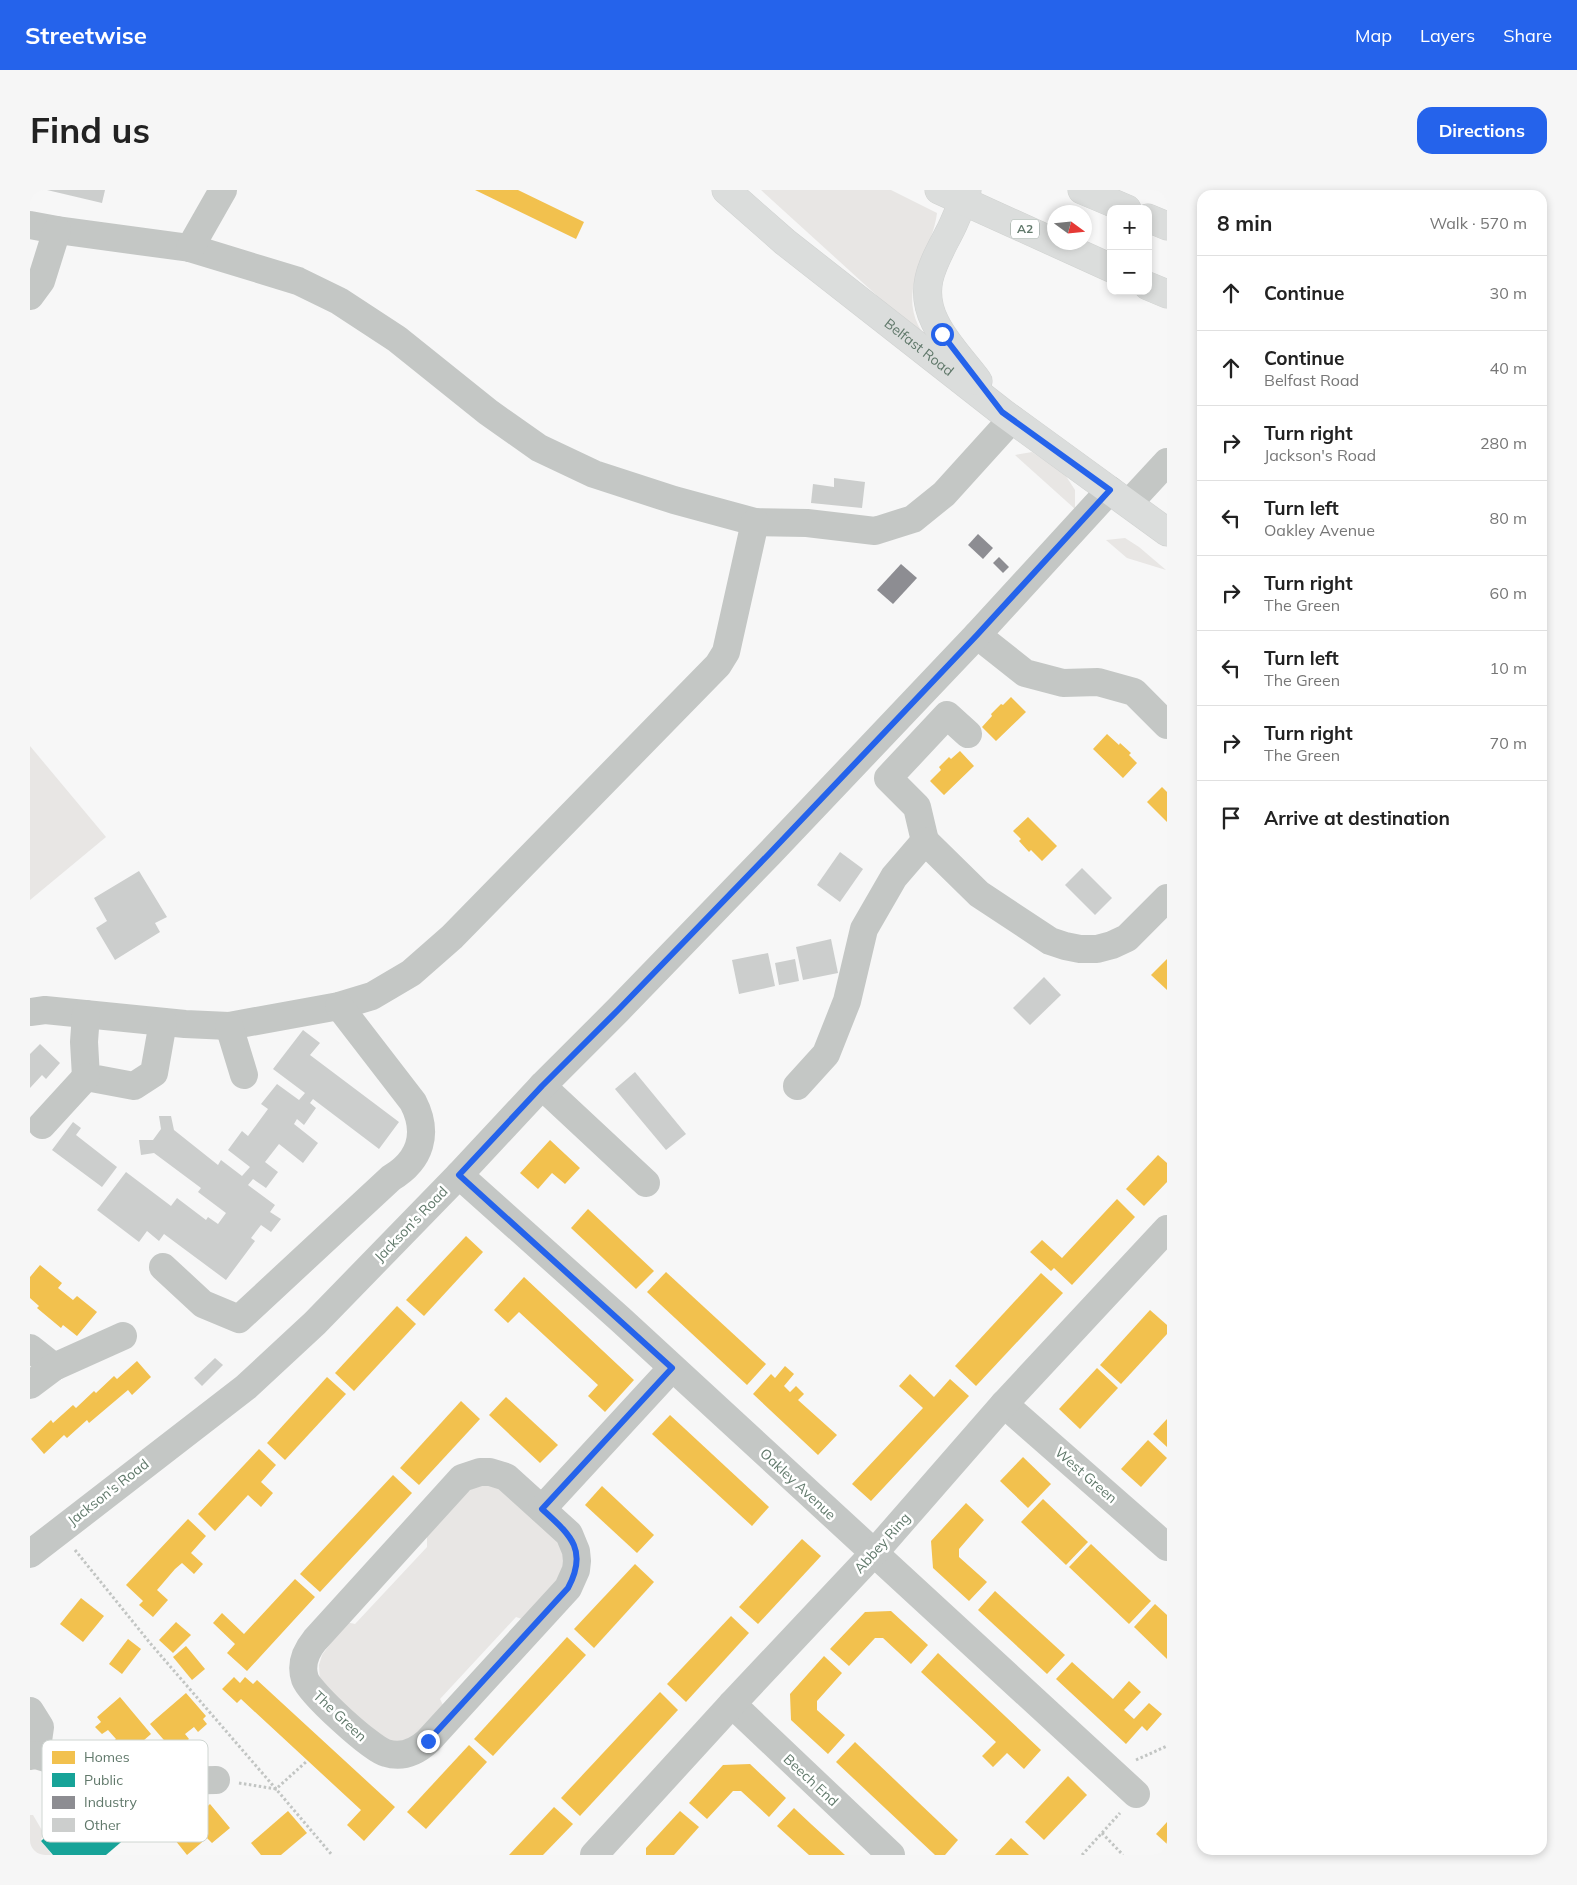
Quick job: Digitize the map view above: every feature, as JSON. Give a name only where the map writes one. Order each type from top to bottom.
[{"type":"main road","name":"Belfast Road","points":[[726,190],[785,242],[1007,415],[1167,532]]},
{"type":"main road","points":[[1082,190],[1118,205]]},
{"type":"main road","points":[[956,194],[951,229],[932,266],[928,282],[928,298],[935,323],[1007,415]]},
{"type":"main road","name":"A2","points":[[956,194],[1107,266]]},
{"type":"main road","points":[[1152,288],[1167,294]]},
{"type":"street","points":[[190,248],[223,190]]},
{"type":"street","points":[[30,225],[190,248],[298,281],[339,301],[397,339],[488,412],[539,448],[594,474],[674,500],[755,522],[807,524],[875,531],[913,519],[944,494],[1007,415]]},
{"type":"street","points":[[30,296],[41,281],[57,230]]},
{"type":"street","name":"Jackson's Road","points":[[30,1554],[246,1387],[315,1323],[459,1175],[542,1086],[660,968],[977,635],[1120,496],[1167,462]]},
{"type":"street","points":[[30,1012],[45,1010],[163,1022],[229,1026],[339,1006],[372,996],[411,973],[452,937],[718,665],[726,652],[755,522]]},
{"type":"street","points":[[977,635],[1025,673],[1063,683],[1098,682],[1134,692],[1167,725]]},
{"type":"street","points":[[968,734],[947,715],[888,778],[917,807],[925,841],[979,894],[1050,940],[1080,949],[1097,949],[1127,938],[1167,898]]},
{"type":"street","points":[[797,1086],[826,1054],[847,1001],[864,930],[894,877],[925,841]]},
{"type":"street","points":[[163,1267],[203,1304],[238,1319],[384,1184],[401,1172],[416,1154],[421,1132],[418,1111],[339,1006]]},
{"type":"street","points":[[42,1125],[86,1077],[84,1042],[86,1014]]},
{"type":"street","points":[[86,1077],[134,1086],[154,1073],[163,1022]]},
{"type":"street","points":[[229,1026],[244,1075]]},
{"type":"street","points":[[542,1086],[646,1183]]},
{"type":"street","name":"Oakley Avenue","points":[[459,1175],[874,1553],[1126,1786]]},
{"type":"street","name":"Abbey Ring","points":[[594,1855],[874,1553],[1004,1404],[1167,1228]]},
{"type":"street","points":[[30,1385],[54,1367],[123,1336]]},
{"type":"street","points":[[30,1348],[54,1367]]},
{"type":"street","points":[[542,1509],[672,1368]]},
{"type":"street","name":"West Green","points":[[1004,1404],[1162,1532]]},
{"type":"street","name":"The Green","points":[[480,1472],[498,1474],[513,1482],[542,1509],[569,1534],[573,1542],[577,1561],[573,1579],[568,1588],[421,1748],[404,1755],[385,1753],[377,1749],[308,1686],[303,1669],[304,1658],[308,1648],[462,1478],[480,1472]]},
{"type":"street","name":"Beech End","points":[[732,1704],[890,1855]]},
{"type":"street","points":[[30,1711],[40,1727],[33,1755]]},
{"type":"street","points":[[208,1780],[216,1780]]},
{"type":"path","points":[[58,1531],[156,1650],[332,1855]]},
{"type":"path","points":[[1082,1855],[1102,1833],[1126,1786],[1137,1759],[1167,1746]]},
{"type":"path","points":[[216,1780],[276,1789],[308,1761]]},
{"type":"path","points":[[1102,1833],[1123,1855]]},
{"type":"shaded area","points":[[761,190],[891,190],[937,213],[934,228],[914,282],[912,296],[913,310],[918,325],[940,353]]},
{"type":"shaded area","points":[[1032,452],[1064,473],[1075,490],[1075,509],[1015,455]]},
{"type":"shaded area","points":[[1125,538],[1139,547],[1166,570],[1127,558],[1106,540]]},
{"type":"shaded area","points":[[30,746],[106,837],[30,900]]},
{"type":"shaded area","points":[[478,1486],[501,1488],[559,1538],[565,1557],[560,1579],[525,1620],[516,1617],[440,1699],[444,1707],[409,1741],[389,1743],[380,1739],[320,1682],[319,1665],[322,1655],[346,1622],[355,1624],[427,1547],[427,1536],[467,1491]]},
{"type":"shaded area","points":[[30,1815],[33,1815],[42,1830],[41,1841],[52,1855],[30,1855]]},
{"type":"building: Homes","points":[[475,190],[518,190],[584,222],[576,239]]},
{"type":"building: Homes","points":[[1011,697],[1026,712],[996,741],[982,727],[992,716],[991,714]]},
{"type":"building: Homes","points":[[1107,734],[1131,753],[1129,755],[1137,763],[1123,778],[1093,749]]},
{"type":"building: Homes","points":[[960,751],[974,766],[944,795],[930,781],[941,770],[939,767],[949,757],[951,759]]},
{"type":"building: Homes","points":[[1162,787],[1167,792],[1167,822],[1147,802]]},
{"type":"building: Homes","points":[[1028,817],[1057,846],[1042,861],[1031,850],[1029,852],[1019,841],[1021,839],[1013,831]]},
{"type":"building: Homes","points":[[1167,959],[1167,990],[1151,975]]},
{"type":"building: Homes","points":[[550,1140],[580,1168],[565,1184],[552,1173],[538,1189],[520,1173]]},
{"type":"building: Homes","points":[[1158,1155],[1167,1163],[1167,1182],[1144,1206],[1126,1189]]},
{"type":"building: Homes","points":[[1117,1199],[1135,1217],[1072,1285],[1054,1268],[1051,1271],[1030,1252],[1042,1240],[1062,1258]]},
{"type":"building: Homes","points":[[588,1209],[654,1271],[636,1289],[571,1228]]},
{"type":"building: Homes","points":[[466,1236],[483,1252],[424,1316],[406,1300]]},
{"type":"building: Homes","points":[[40,1265],[62,1283],[58,1288],[73,1300],[77,1296],[97,1312],[77,1336],[63,1325],[61,1328],[37,1308],[39,1306],[30,1298],[30,1277]]},
{"type":"building: Homes","points":[[666,1272],[766,1364],[747,1385],[647,1292]]},
{"type":"building: Homes","points":[[1041,1273],[1063,1293],[976,1386],[955,1366]]},
{"type":"building: Homes","points":[[524,1277],[634,1380],[605,1412],[588,1396],[598,1385],[519,1312],[508,1323],[494,1310]]},
{"type":"building: Homes","points":[[397,1306],[416,1324],[354,1391],[335,1373]]},
{"type":"building: Homes","points":[[1150,1310],[1167,1325],[1167,1334],[1121,1384],[1100,1365]]},
{"type":"building: Homes","points":[[137,1361],[151,1377],[132,1395],[128,1390],[89,1423],[87,1420],[67,1438],[64,1435],[44,1454],[31,1439],[51,1420],[53,1423],[73,1405],[76,1408],[94,1391],[96,1393],[114,1376],[117,1379]]},
{"type":"building: Homes","points":[[785,1366],[794,1374],[784,1386],[790,1392],[796,1386],[804,1394],[798,1400],[837,1435],[818,1455],[753,1394],[771,1374],[775,1378]]},
{"type":"building: Homes","points":[[1097,1368],[1118,1388],[1080,1429],[1059,1409]]},
{"type":"building: Homes","points":[[910,1374],[934,1397],[950,1379],[969,1396],[871,1501],[852,1484],[923,1408],[899,1386]]},
{"type":"building: Homes","points":[[327,1377],[346,1394],[285,1460],[267,1443]]},
{"type":"building: Homes","points":[[506,1397],[558,1445],[540,1463],[489,1415]]},
{"type":"building: Homes","points":[[461,1401],[480,1419],[419,1485],[400,1468]]},
{"type":"building: Homes","points":[[670,1415],[769,1507],[752,1526],[652,1434]]},
{"type":"building: Homes","points":[[1167,1419],[1167,1447],[1153,1434]]},
{"type":"building: Homes","points":[[1148,1440],[1167,1458],[1141,1487],[1121,1469]]},
{"type":"building: Homes","points":[[259,1449],[276,1465],[261,1482],[273,1493],[261,1507],[248,1495],[215,1531],[198,1514]]},
{"type":"building: Homes","points":[[1023,1457],[1051,1484],[1028,1508],[1000,1481]]},
{"type":"building: Homes","points":[[393,1475],[412,1493],[320,1592],[300,1574]]},
{"type":"building: Homes","points":[[602,1486],[654,1535],[637,1553],[585,1505]]},
{"type":"building: Homes","points":[[1043,1499],[1088,1542],[1066,1565],[1021,1522]]},
{"type":"building: Homes","points":[[966,1503],[984,1520],[959,1549],[959,1557],[987,1582],[969,1601],[933,1568],[931,1541]]},
{"type":"building: Homes","points":[[188,1519],[206,1536],[191,1553],[203,1564],[194,1574],[182,1563],[175,1569],[157,1590],[168,1600],[153,1617],[139,1605],[143,1601],[126,1585]]},
{"type":"building: Homes","points":[[802,1539],[821,1556],[758,1624],[739,1607]]},
{"type":"building: Homes","points":[[1091,1544],[1151,1601],[1129,1624],[1069,1567]]},
{"type":"building: Homes","points":[[635,1564],[654,1582],[594,1648],[574,1629]]},
{"type":"building: Homes","points":[[295,1579],[315,1597],[247,1671],[227,1653],[235,1644],[213,1623],[222,1613],[244,1634]]},
{"type":"building: Homes","points":[[995,1591],[1065,1655],[1047,1674],[978,1610]]},
{"type":"building: Homes","points":[[81,1598],[104,1616],[83,1642],[60,1624]]},
{"type":"building: Homes","points":[[1155,1604],[1167,1615],[1167,1659],[1134,1627]]},
{"type":"building: Homes","points":[[891,1611],[928,1645],[911,1664],[883,1638],[875,1638],[849,1666],[830,1649],[865,1612]]},
{"type":"building: Homes","points":[[731,1616],[749,1633],[686,1702],[667,1684]]},
{"type":"building: Homes","points":[[176,1622],[191,1635],[173,1653],[159,1640]]},
{"type":"building: Homes","points":[[567,1637],[586,1655],[493,1756],[474,1739]]},
{"type":"building: Homes","points":[[128,1639],[141,1649],[122,1674],[109,1664]]},
{"type":"building: Homes","points":[[186,1646],[205,1669],[192,1680],[173,1657]]},
{"type":"building: Homes","points":[[938,1653],[1041,1750],[1024,1769],[1007,1753],[993,1767],[982,1756],[996,1742],[921,1672]]},
{"type":"building: Homes","points":[[824,1656],[842,1673],[817,1701],[817,1710],[845,1735],[828,1754],[791,1720],[790,1694]]},
{"type":"building: Homes","points":[[1072,1662],[1113,1699],[1129,1681],[1141,1692],[1124,1710],[1134,1719],[1149,1703],[1162,1714],[1147,1731],[1142,1726],[1126,1744],[1056,1679]]},
{"type":"building: Homes","points":[[234,1677],[240,1683],[245,1677],[253,1684],[257,1680],[395,1807],[364,1841],[347,1825],[361,1810],[241,1699],[237,1703],[222,1689]]},
{"type":"building: Homes","points":[[660,1692],[678,1710],[580,1816],[561,1798]]},
{"type":"building: Homes","points":[[186,1693],[206,1716],[203,1719],[207,1724],[198,1732],[194,1727],[185,1734],[188,1740],[164,1740],[150,1724]]},
{"type":"building: Homes","points":[[120,1697],[151,1734],[144,1740],[115,1740],[116,1739],[108,1730],[102,1734],[95,1727],[101,1722],[97,1717]]},
{"type":"building: Homes","points":[[855,1742],[958,1840],[945,1855],[935,1855],[836,1762]]},
{"type":"building: Homes","points":[[469,1745],[487,1762],[426,1829],[407,1812]]},
{"type":"building: Homes","points":[[750,1764],[786,1798],[769,1817],[741,1791],[733,1791],[707,1819],[689,1803],[723,1765]]},
{"type":"building: Homes","points":[[1068,1776],[1087,1795],[1044,1840],[1025,1822]]},
{"type":"building: Homes","points":[[210,1804],[230,1828],[212,1843],[208,1839],[208,1806]]},
{"type":"building: Homes","points":[[554,1807],[573,1824],[543,1855],[509,1855]]},
{"type":"building: Homes","points":[[794,1808],[845,1855],[809,1855],[777,1826]]},
{"type":"building: Homes","points":[[288,1811],[307,1833],[281,1855],[261,1855],[251,1843]]},
{"type":"building: Homes","points":[[680,1811],[699,1827],[674,1855],[646,1855],[646,1848]]},
{"type":"building: Homes","points":[[1167,1822],[1167,1844],[1156,1834]]},
{"type":"building: Homes","points":[[1011,1838],[1029,1855],[995,1855]]},
{"type":"building: Homes","points":[[177,1842],[202,1842],[187,1855]]},
{"type":"building: Public","points":[[41,1841],[121,1842],[106,1855],[53,1855]]},
{"type":"building: Industry","points":[[978,534],[993,548],[983,559],[968,545]]},
{"type":"building: Industry","points":[[999,557],[1009,567],[1003,573],[993,563]]},
{"type":"building: Industry","points":[[901,564],[917,578],[893,604],[877,590]]},
{"type":"building: Other","points":[[47,190],[105,190],[102,203]]},
{"type":"building: Other","points":[[834,478],[865,482],[862,508],[811,503],[813,484],[834,487]]},
{"type":"building: Other","points":[[840,852],[863,869],[840,902],[817,885]]},
{"type":"building: Other","points":[[1082,868],[1112,898],[1095,915],[1065,885]]},
{"type":"building: Other","points":[[139,871],[167,917],[155,923],[160,932],[115,960],[96,928],[107,921],[94,898]]},
{"type":"building: Other","points":[[831,939],[838,973],[803,980],[796,947]]},
{"type":"building: Other","points":[[768,953],[775,986],[739,994],[732,960]]},
{"type":"building: Other","points":[[795,959],[799,981],[779,985],[775,963]]},
{"type":"building: Other","points":[[1044,977],[1061,995],[1030,1025],[1013,1008]]},
{"type":"building: Other","points":[[303,1030],[320,1043],[310,1055],[399,1122],[379,1149],[313,1099],[310,1103],[316,1108],[304,1125],[297,1119],[294,1124],[318,1143],[303,1163],[279,1144],[265,1162],[278,1172],[266,1188],[253,1179],[248,1185],[275,1205],[270,1212],[281,1219],[271,1232],[261,1225],[251,1238],[255,1241],[226,1280],[164,1234],[159,1241],[147,1231],[139,1242],[97,1210],[126,1172],[171,1206],[177,1198],[206,1220],[208,1217],[218,1224],[226,1213],[198,1192],[201,1188],[154,1153],[141,1155],[139,1140],[153,1140],[161,1129],[159,1116],[171,1116],[174,1130],[218,1165],[221,1160],[242,1176],[250,1167],[228,1150],[242,1131],[248,1136],[268,1109],[261,1104],[277,1084],[299,1100],[305,1093],[273,1069]]},
{"type":"building: Other","points":[[40,1044],[60,1063],[46,1079],[42,1075],[30,1088],[30,1054]]},
{"type":"building: Other","points":[[635,1072],[686,1134],[666,1150],[615,1089]]},
{"type":"building: Other","points":[[73,1122],[81,1128],[76,1135],[117,1167],[102,1187],[52,1150]]},
{"type":"building: Other","points":[[215,1358],[223,1365],[202,1386],[194,1378]]},
{"type":"route","points":[[428,1741],[568,1588],[576,1570],[576,1551],[569,1534],[542,1509],[672,1368],[478,1190],[459,1175],[542,1086],[769,854],[977,635],[1110,490],[1002,412],[942,334]]}]
